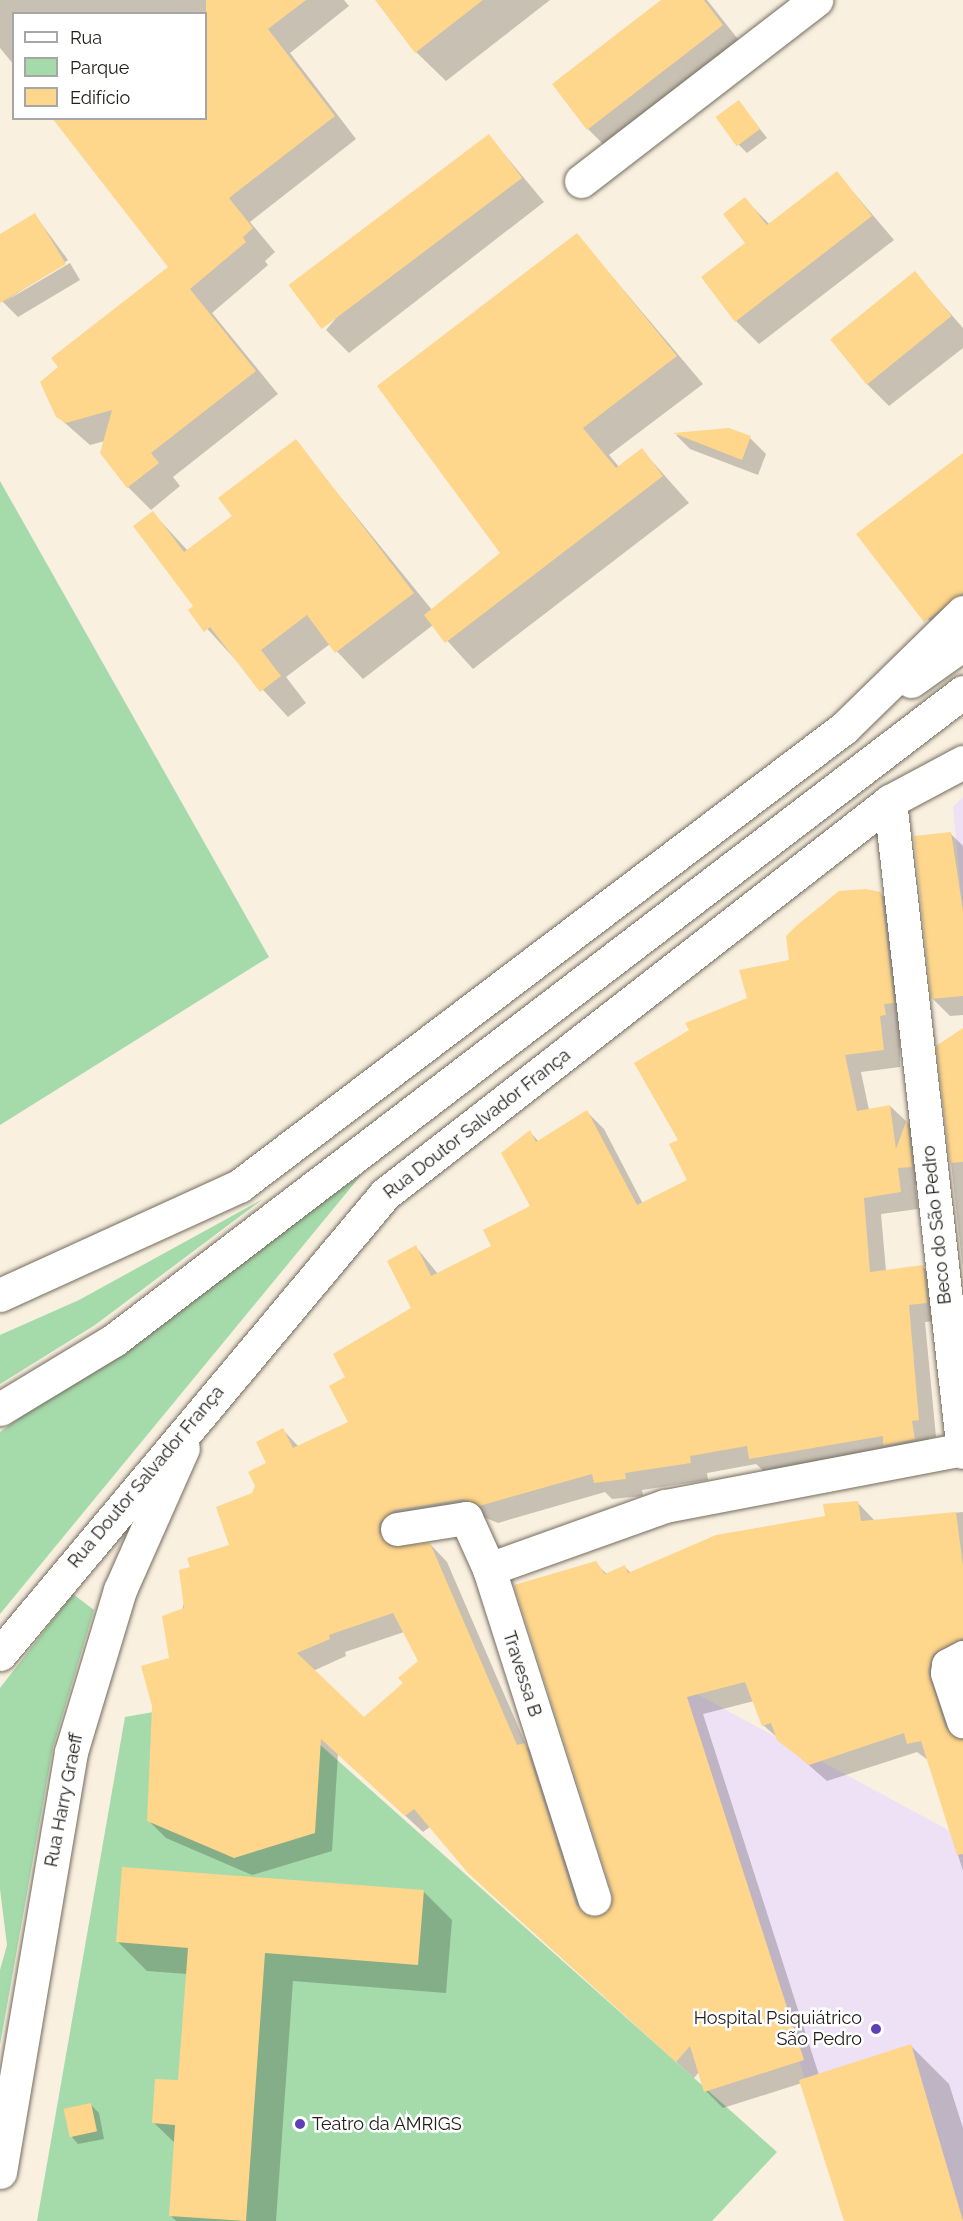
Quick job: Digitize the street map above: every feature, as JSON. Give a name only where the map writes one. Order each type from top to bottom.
[{"type":"main road","points":[[581,181],[816,0]]},
{"type":"main road","points":[[844,728],[963,612]]},
{"type":"main road","points":[[0,1294],[239,1186],[844,728],[953,651]]},
{"type":"main road","points":[[0,1409],[114,1340],[963,692]]},
{"type":"main road","points":[[890,801],[963,745]]},
{"type":"main road","name":"Rua Doutor Salvador França","points":[[0,1654],[200,1411],[385,1194],[890,801],[963,762]]},
{"type":"main road","name":"Beco do São Pedro","points":[[489,1569],[665,1506],[963,1451],[890,801]]},
{"type":"main road","name":"Rua Harry Graeff","points":[[0,2172],[71,1752],[120,1590],[200,1411]]},
{"type":"main road","name":"Travessa B","points":[[397,1529],[466,1518],[489,1569],[594,1899]]},
{"type":"main road","points":[[963,1657],[948,1665],[947,1673],[963,1721]]},
{"type":"shaded area","points":[[963,797],[963,912],[953,807]]},
{"type":"shaded area","name":"Hospital Psiquiátrico São Pedro","points":[[680,1685],[963,1838],[963,2221],[850,2221]]},
{"type":"green space","points":[[0,481],[269,957],[0,1125]]},
{"type":"green space","points":[[362,1174],[64,1536],[0,1614],[0,1432]]},
{"type":"green space","points":[[263,1199],[95,1325],[0,1384],[0,1335],[79,1300]]},
{"type":"green space","points":[[73,1594],[94,1610],[53,1747],[0,2045],[0,1970],[7,1945],[0,1889],[0,1688]]},
{"type":"green space","points":[[262,1693],[777,2152],[712,2221],[37,2221],[125,1717]]},
{"type":"building","points":[[206,0],[306,0],[268,29],[335,116],[229,198],[253,228],[243,237],[246,242],[190,289],[256,371],[151,453],[159,463],[127,488],[100,453],[112,410],[66,423],[56,417],[40,382],[58,367],[51,358],[168,267],[54,120],[207,120]]},
{"type":"building","points":[[375,0],[483,0],[415,53]]},
{"type":"building","points":[[661,0],[704,0],[723,25],[587,130],[552,84]]},
{"type":"building","points":[[739,100],[760,129],[737,146],[716,117]]},
{"type":"building","points":[[489,134],[522,178],[322,329],[289,285]]},
{"type":"building","points":[[837,171],[872,216],[735,322],[701,277],[745,243],[723,214],[745,197],[767,225]]},
{"type":"building","points":[[35,213],[66,264],[0,303],[0,234]]},
{"type":"building","points":[[577,233],[677,356],[583,428],[616,468],[642,448],[663,476],[445,643],[424,615],[500,553],[377,386]]},
{"type":"building","points":[[915,271],[952,316],[867,385],[830,340]]},
{"type":"building","points":[[729,428],[751,436],[742,460],[673,433]]},
{"type":"building","points":[[296,439],[414,593],[335,653],[307,615],[261,650],[281,676],[260,692],[210,627],[204,632],[188,610],[193,606],[133,526],[153,511],[184,552],[232,516],[218,498]]},
{"type":"building","points":[[963,453],[963,593],[924,622],[856,534]]},
{"type":"building","points":[[951,832],[963,911],[963,996],[931,999],[914,836]]},
{"type":"building","points":[[866,889],[881,892],[894,1003],[884,1004],[886,1015],[880,1016],[884,1050],[845,1055],[857,1111],[890,1105],[896,1149],[907,1119],[912,1167],[898,1168],[901,1192],[864,1198],[870,1272],[923,1265],[927,1303],[909,1305],[919,1420],[912,1421],[915,1439],[883,1445],[883,1436],[749,1459],[747,1446],[690,1456],[691,1463],[625,1473],[626,1479],[594,1483],[592,1474],[479,1506],[463,1499],[394,1510],[379,1523],[379,1533],[390,1546],[430,1543],[517,1745],[525,1743],[576,1905],[591,1917],[608,1911],[612,1893],[514,1585],[596,1561],[605,1574],[625,1565],[628,1573],[716,1535],[825,1516],[823,1504],[858,1501],[861,1521],[956,1512],[963,1566],[963,1638],[933,1654],[928,1671],[945,1727],[963,1739],[963,1854],[957,1855],[921,1741],[907,1744],[904,1733],[809,1765],[777,1740],[771,1723],[762,1726],[745,1682],[687,1697],[804,2060],[704,2092],[690,2046],[676,2062],[468,1873],[414,1809],[405,1816],[321,1739],[315,1833],[234,1858],[147,1821],[152,1706],[141,1666],[169,1658],[162,1616],[184,1608],[179,1570],[190,1567],[187,1558],[229,1545],[216,1507],[252,1493],[255,1486],[248,1472],[266,1463],[256,1442],[283,1428],[293,1448],[348,1422],[329,1386],[345,1377],[333,1354],[411,1308],[387,1261],[416,1245],[431,1276],[491,1246],[483,1230],[530,1206],[501,1153],[530,1130],[536,1142],[587,1110],[637,1205],[687,1180],[669,1144],[678,1140],[634,1063],[689,1030],[685,1023],[747,998],[739,970],[789,960],[786,936],[839,891]],"holes":[[[393,1613],[418,1661],[398,1678],[403,1683],[364,1717],[297,1653],[330,1639],[329,1635]]]},
{"type":"building","points":[[963,1028],[963,1162],[950,1163],[936,1046]]},
{"type":"building","points":[[122,1867],[424,1890],[418,1965],[265,1953],[246,2221],[169,2216],[175,2125],[152,2123],[155,2079],[178,2080],[188,1948],[116,1942]]},
{"type":"building","points":[[911,2044],[963,2221],[844,2221],[799,2080]]},
{"type":"building","points":[[91,2103],[97,2131],[70,2137],[64,2109]]},
{"type":"place","name":"Hospital Psiquiátrico São Pedro","points":[[876,2029]]},
{"type":"place","name":"Teatro da AMRIGS","points":[[300,2124]]}]
